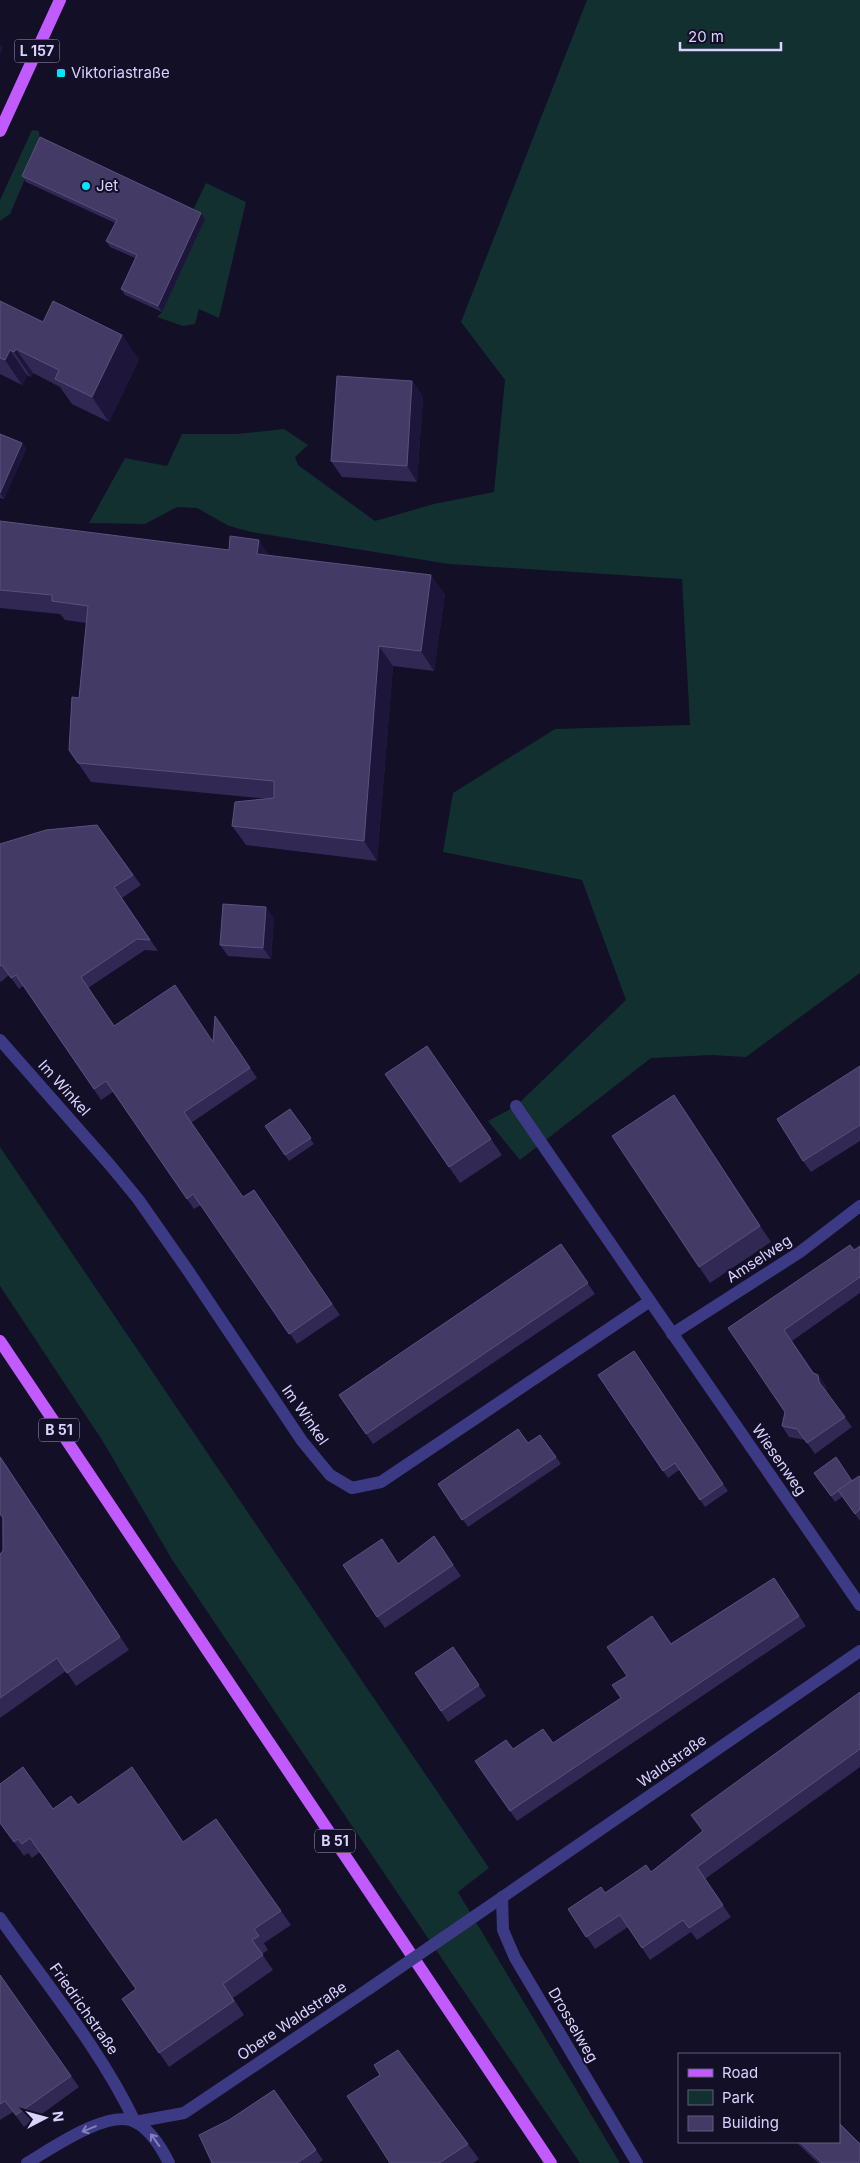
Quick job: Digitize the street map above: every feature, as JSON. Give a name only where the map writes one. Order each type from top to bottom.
[{"type":"main road","name":"L 157","points":[[0,131],[60,0]]},
{"type":"main road","name":"B 51","points":[[0,1341],[551,2163]]},
{"type":"street","name":"Im Winkel","points":[[0,1040],[138,1199],[307,1448],[330,1475],[352,1488],[381,1482],[650,1301]]},
{"type":"street","points":[[516,1106],[672,1334]]},
{"type":"street","name":"Amselweg","points":[[672,1334],[800,1252],[860,1206]]},
{"type":"street","name":"Wiesenweg","points":[[672,1334],[860,1605]]},
{"type":"street","name":"Waldstraße","points":[[502,1897],[860,1651]]},
{"type":"street","name":"Obere Waldstraße","points":[[27,2163],[86,2129],[122,2118],[136,2122],[184,2113],[502,1897]]},
{"type":"street","name":"Drosselweg","points":[[502,1897],[502,1930],[515,1958],[637,2163]]},
{"type":"street","name":"Friedrichstraße","points":[[0,1918],[102,2063],[122,2093],[136,2122]]},
{"type":"street","points":[[136,2122],[150,2134],[169,2163]]},
{"type":"green space","points":[[587,0],[860,0],[860,973],[746,1057],[711,1055],[651,1058],[520,1160],[488,1121],[516,1106],[626,1000],[582,880],[443,852],[453,793],[555,729],[690,725],[682,579],[449,564],[251,532],[229,526],[197,508],[177,507],[145,524],[89,523],[125,458],[167,466],[182,434],[237,434],[284,429],[308,445],[295,457],[298,465],[375,521],[434,504],[494,492],[505,380],[461,322]]},
{"type":"green space","points":[[32,130],[39,131],[40,144],[10,214],[0,221],[0,200]]},
{"type":"green space","points":[[206,183],[246,202],[219,318],[199,309],[195,324],[183,326],[157,317],[162,312],[205,219],[192,212]]},
{"type":"green space","points":[[0,1147],[489,1868],[458,1892],[620,2163],[580,2163],[173,1561],[102,1440],[0,1286]]},
{"type":"building","points":[[40,137],[201,213],[158,306],[121,289],[137,255],[106,241],[117,220],[22,176]]},
{"type":"building","points":[[0,301],[43,322],[53,301],[122,335],[92,397],[55,379],[59,370],[16,349],[14,352],[10,350],[5,360],[0,358]]},
{"type":"building","points":[[337,376],[412,381],[407,466],[331,461]]},
{"type":"building","points":[[0,434],[22,443],[0,493]]},
{"type":"building","points":[[0,521],[229,550],[230,536],[259,540],[257,554],[431,575],[421,651],[379,646],[364,841],[232,826],[235,802],[274,798],[274,781],[78,763],[69,750],[72,697],[79,698],[88,606],[52,601],[52,595],[0,590]]},
{"type":"building","points":[[97,825],[133,875],[114,887],[150,940],[137,939],[81,977],[114,1026],[175,985],[213,1042],[215,1016],[250,1068],[184,1112],[243,1197],[254,1190],[332,1304],[289,1334],[193,1194],[187,1199],[106,1081],[94,1089],[16,975],[11,978],[2,965],[0,966],[0,844],[46,830]]},
{"type":"building","points":[[223,904],[266,907],[263,948],[220,945]]},
{"type":"building","points":[[427,1046],[491,1139],[449,1167],[385,1074]]},
{"type":"building","points":[[860,1066],[860,1125],[803,1161],[777,1119]]},
{"type":"building","points":[[674,1095],[760,1226],[699,1267],[612,1136]]},
{"type":"building","points":[[290,1109],[311,1138],[285,1155],[265,1126]]},
{"type":"building","points":[[561,1244],[588,1283],[366,1434],[339,1395]]},
{"type":"building","points":[[850,1245],[854,1250],[860,1246],[860,1277],[784,1330],[813,1373],[818,1375],[819,1382],[845,1417],[807,1443],[797,1429],[782,1426],[785,1412],[728,1328]]},
{"type":"building","points":[[634,1351],[723,1484],[700,1500],[675,1463],[663,1471],[598,1375]]},
{"type":"building","points":[[518,1429],[528,1443],[540,1435],[556,1457],[462,1520],[438,1484]]},
{"type":"building","points":[[0,1457],[120,1637],[67,1673],[57,1658],[0,1698],[0,1554],[3,1551],[3,1518],[0,1514]]},
{"type":"building","points":[[836,1457],[852,1481],[831,1496],[814,1473]]},
{"type":"building","points":[[859,1476],[860,1509],[855,1514],[838,1490]]},
{"type":"building","points":[[434,1536],[453,1565],[377,1617],[343,1565],[382,1539],[398,1564]]},
{"type":"building","points":[[774,1578],[799,1616],[510,1811],[475,1761],[506,1740],[513,1749],[543,1729],[553,1743],[621,1698],[612,1685],[627,1676],[607,1647],[652,1616],[671,1644]]},
{"type":"building","points":[[453,1647],[479,1685],[441,1711],[415,1673]]},
{"type":"building","points":[[860,1692],[860,1749],[697,1867],[723,1905],[689,1928],[683,1920],[642,1948],[620,1915],[586,1937],[568,1909],[601,1887],[605,1893],[646,1865],[651,1872],[703,1831],[691,1815]]},
{"type":"building","points":[[23,1767],[53,1809],[71,1796],[78,1805],[132,1767],[183,1842],[216,1819],[281,1911],[254,1929],[259,1936],[252,1940],[263,1955],[223,1984],[234,2001],[159,2053],[122,1999],[136,1989],[30,1838],[22,1844],[18,1839],[14,1842],[0,1823],[0,1784]]},
{"type":"building","points":[[0,1975],[71,2076],[16,2115],[5,2101],[0,2104]]},
{"type":"building","points":[[398,2050],[468,2144],[439,2163],[390,2163],[347,2096],[380,2075],[374,2065]]},
{"type":"building","points":[[274,2090],[316,2150],[297,2163],[212,2163],[199,2135],[229,2120]]},
{"type":"building","points":[[840,2124],[860,2144],[860,2161],[858,2163],[822,2163],[801,2143],[840,2143]]},
{"type":"place","name":"Viktoriastraße","points":[[61,73]]},
{"type":"place","name":"Jet","points":[[86,186]]}]
